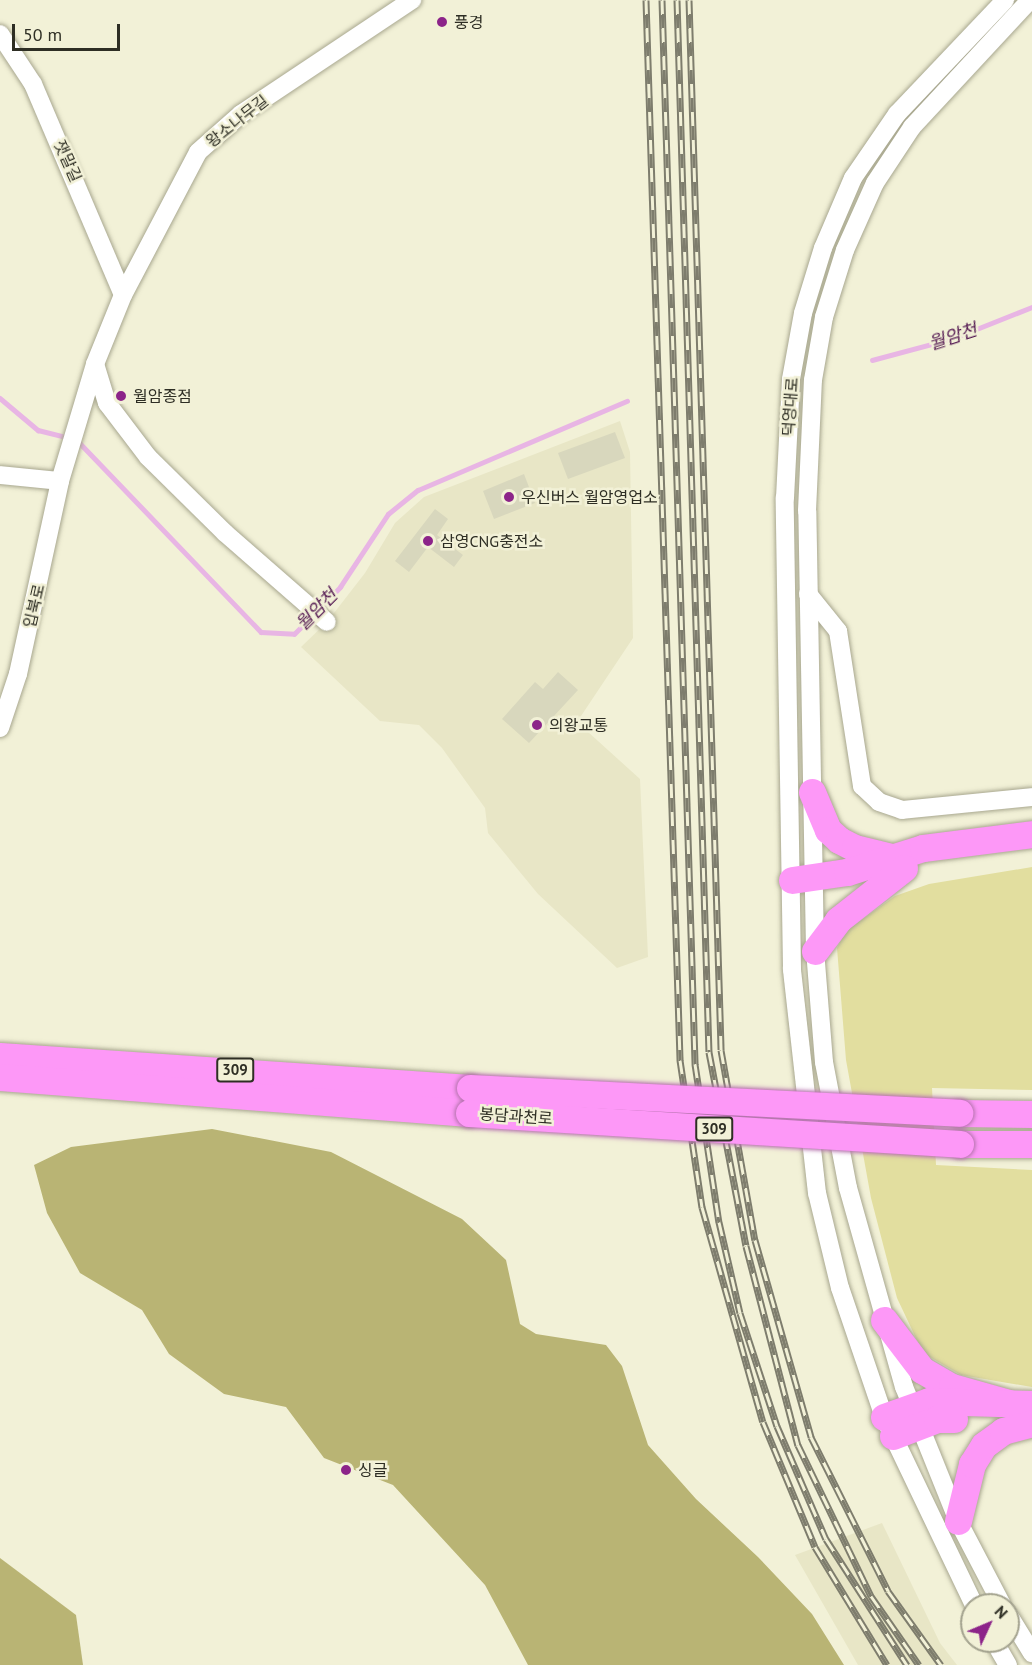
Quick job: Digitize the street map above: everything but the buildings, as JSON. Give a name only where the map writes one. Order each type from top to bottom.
[{"type":"highway","points":[[812,792],[828,830],[839,840],[899,863],[1032,851]]},
{"type":"highway","points":[[802,879],[847,872],[873,875],[922,849],[1032,834]]},
{"type":"highway","points":[[815,951],[838,920],[899,863]]},
{"type":"highway","name":"봉담과천로","points":[[0,1056],[469,1101],[960,1144],[1032,1144]]},
{"type":"highway","name":"봉담과천로","points":[[0,1077],[469,1101],[1032,1114]]},
{"type":"highway","points":[[884,1320],[922,1370],[952,1387],[1020,1403]]},
{"type":"highway","points":[[889,1426],[915,1416],[929,1401],[1020,1403]]},
{"type":"highway","points":[[915,1416],[1032,1423]]},
{"type":"highway","points":[[958,1521],[972,1464],[984,1445],[1003,1431],[1032,1423]]},
{"type":"street","name":"왕소나무길","points":[[81,405],[94,364],[123,295],[198,152],[241,114],[412,0]]},
{"type":"street","name":"덕영대로","points":[[802,879],[812,792],[807,511],[813,380],[824,317],[845,250],[875,183],[912,127],[1030,0]]},
{"type":"street","name":"덕영대로","points":[[802,879],[785,498],[791,379],[803,313],[824,248],[853,178],[897,114],[998,3]]},
{"type":"street","points":[[998,3],[1002,29]]},
{"type":"street","name":"잿말길","points":[[0,34],[33,84],[123,295]]},
{"type":"street","points":[[94,364],[107,403],[148,457],[225,533],[327,622]]},
{"type":"street","name":"입북로","points":[[0,728],[18,674],[60,481],[81,405]]},
{"type":"street","points":[[0,475],[60,481]]},
{"type":"street","points":[[808,594],[838,631],[862,786],[879,802],[902,810],[1032,796]]},
{"type":"street","points":[[802,879],[815,951],[826,1073],[848,1188],[884,1320],[915,1416],[958,1521],[996,1593]]},
{"type":"street","points":[[802,879],[793,980],[817,1194],[840,1288],[889,1426],[968,1593]]},
{"type":"street","points":[[1020,1634],[1032,1653]]},
{"type":"shaded area","points":[[620,421],[630,452],[633,638],[577,722],[640,779],[648,957],[617,968],[538,894],[488,833],[485,808],[442,748],[419,725],[380,721],[301,647],[327,622],[365,573],[395,523],[424,497]]},
{"type":"shaded area","points":[[1032,867],[1032,1090],[932,1088],[936,1165],[1032,1170],[1032,1387],[961,1375],[923,1353],[897,1298],[871,1198],[846,1060],[837,948],[846,931],[895,896],[929,884]]},
{"type":"shaded area","points":[[212,1129],[331,1152],[462,1219],[506,1260],[520,1324],[536,1334],[606,1345],[622,1366],[648,1445],[696,1499],[758,1557],[812,1614],[844,1665],[528,1665],[485,1585],[393,1485],[324,1458],[286,1407],[224,1394],[169,1354],[142,1310],[80,1273],[47,1213],[34,1165],[71,1147]]},
{"type":"shaded area","points":[[882,1523],[940,1643],[957,1665],[858,1665],[795,1555]]},
{"type":"shaded area","points":[[0,1558],[76,1615],[83,1665],[0,1665]]},
{"type":"waterway","name":"월암천","points":[[872,360],[954,338],[1032,307]]},
{"type":"waterway","name":"월암천","points":[[0,398],[38,430],[69,438]]},
{"type":"waterway","name":"월암천","points":[[318,610],[340,587],[388,514],[418,490],[627,401]]},
{"type":"waterway","name":"월암천","points":[[77,440],[261,632],[294,634],[312,616]]},
{"type":"railway","points":[[646,0],[680,1060],[702,1207],[763,1422],[815,1547],[887,1665]]},
{"type":"railway","points":[[662,0],[695,1064],[719,1222],[740,1313],[777,1426],[826,1539],[907,1665]]},
{"type":"railway","points":[[677,0],[709,1052],[746,1246],[798,1445],[871,1596],[919,1665]]},
{"type":"railway","points":[[689,0],[721,1050],[755,1240],[811,1437],[888,1591],[941,1665]]},
{"type":"place","name":"풍경","points":[[442,22]]},
{"type":"place","name":"월암종점","points":[[121,396]]},
{"type":"place","name":"우신버스 월암영업소","points":[[509,497]]},
{"type":"place","name":"삼영CNG충전소","points":[[428,541]]},
{"type":"place","name":"의왕교통","points":[[537,725]]},
{"type":"place","name":"싱글","points":[[346,1470]]}]
